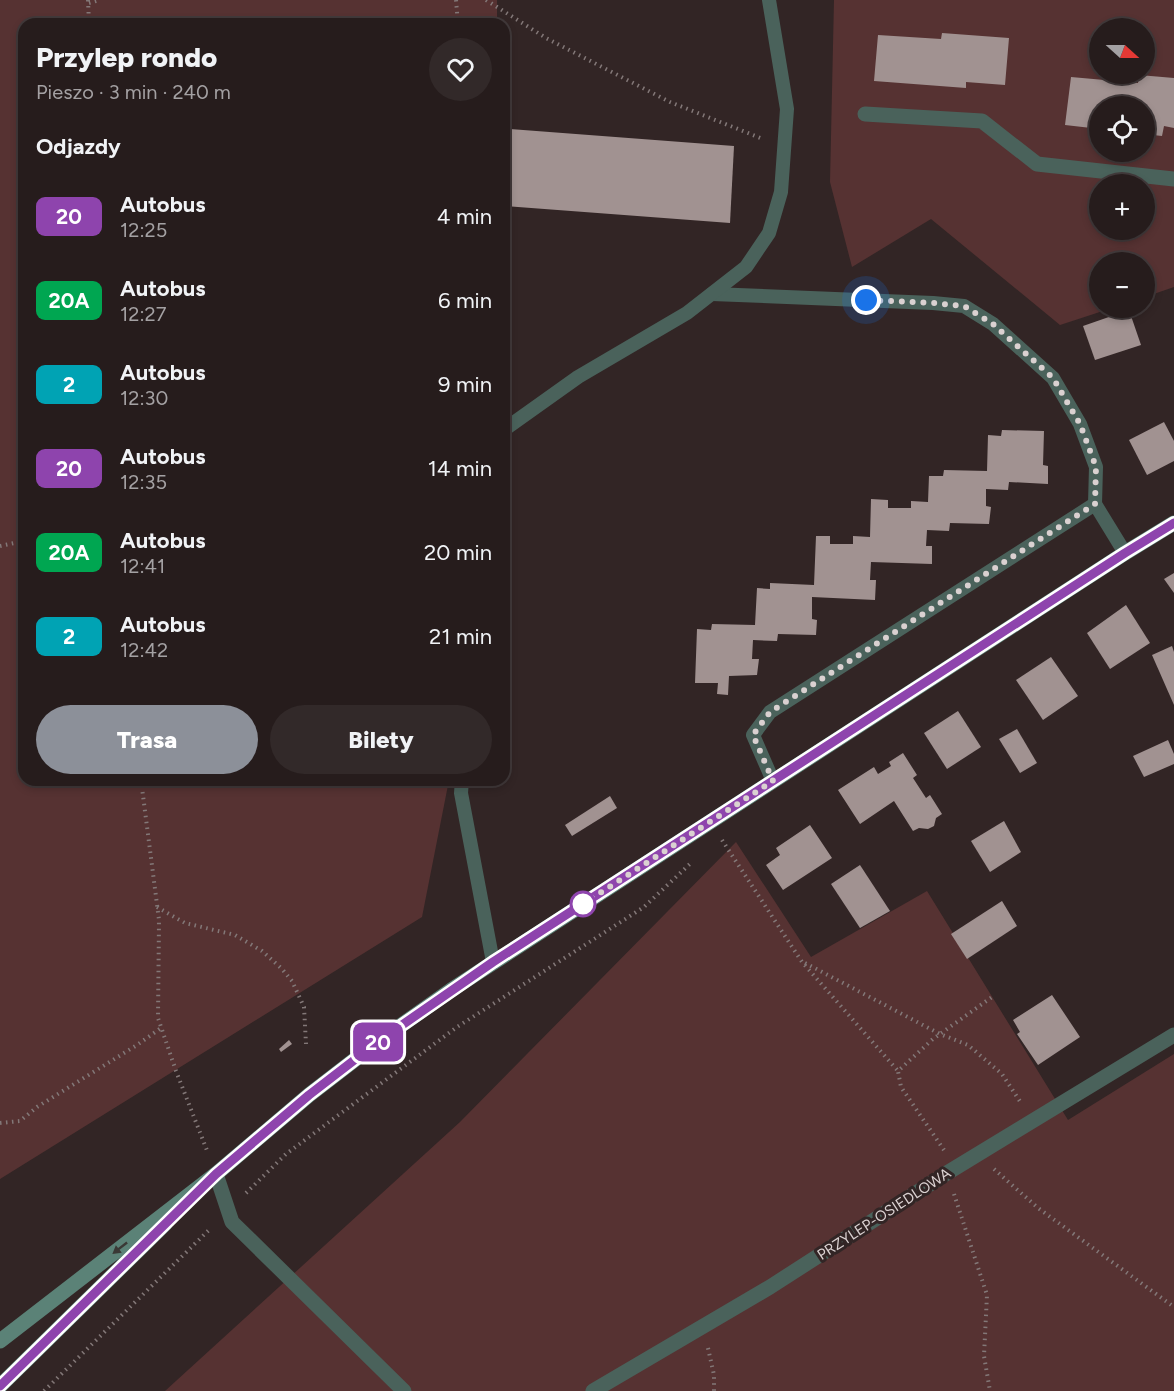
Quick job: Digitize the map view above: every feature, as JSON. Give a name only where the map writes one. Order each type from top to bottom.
[{"type":"main road","points":[[0,1341],[216,1174],[309,1095],[379,1041],[493,962],[1174,523]]},
{"type":"main road","points":[[0,1386],[216,1174]]},
{"type":"street","points":[[866,114],[982,121],[1037,164],[1174,179]]},
{"type":"street","name":"PRZYLEP-OSIEDLOWA","points":[[593,1391],[770,1287],[952,1170],[1174,1035]]},
{"type":"street","points":[[216,1174],[232,1222],[404,1391]]},
{"type":"lane","points":[[510,425],[578,376],[687,313],[746,267],[769,232],[781,192],[787,109],[768,0]]},
{"type":"lane","points":[[712,294],[964,306],[993,324],[1053,378],[1080,424],[1096,467],[1095,504],[1125,553]]},
{"type":"lane","points":[[773,781],[753,735],[770,712],[1095,504]]},
{"type":"lane","points":[[461,786],[460,792],[493,962]]},
{"type":"path","points":[[89,18],[88,1],[100,0]]},
{"type":"path","points":[[456,0],[458,18]]},
{"type":"path","points":[[486,0],[546,38],[670,102],[754,137],[785,144]]},
{"type":"path","points":[[0,546],[18,542]]},
{"type":"path","points":[[142,786],[159,920],[158,1018],[216,1174]]},
{"type":"path","points":[[721,839],[802,962],[898,1071],[901,1087],[952,1170],[987,1295],[984,1356],[990,1391]]},
{"type":"path","points":[[44,1391],[286,1155],[457,1027],[644,907],[693,862]]},
{"type":"path","points":[[157,907],[185,923],[235,936],[262,951],[282,969],[292,981],[304,1007],[306,1044]]},
{"type":"path","points":[[802,962],[940,1035],[968,1045],[1002,1074],[1033,1121]]},
{"type":"path","points":[[898,1071],[940,1035],[992,997]]},
{"type":"path","points":[[0,1123],[20,1121],[37,1107],[137,1046],[162,1028]]},
{"type":"path","points":[[978,1154],[1038,1208],[1174,1307]]},
{"type":"path","points":[[703,1327],[714,1376],[714,1391]]},
{"type":"shaded area","points":[[0,0],[497,0],[497,18],[18,18],[18,786],[448,786],[422,917],[0,1179]]},
{"type":"shaded area","points":[[834,0],[1174,0],[1174,287],[1155,294],[1155,252],[1089,252],[1089,316],[1060,325],[931,219],[852,267],[830,182]]},
{"type":"shaded area","points":[[736,842],[811,957],[927,891],[1068,1120],[1174,1054],[1174,1391],[165,1391],[460,1122]]},
{"type":"building","points":[[942,33],[1009,38],[1005,85],[966,82],[966,88],[874,81],[878,35],[941,39]]},
{"type":"building","points":[[1155,76],[1174,78],[1174,128],[1164,126],[1162,136],[1155,135],[1155,96],[1089,96],[1089,128],[1065,125],[1071,77],[1089,79],[1089,84],[1155,84]]},
{"type":"building","points":[[510,129],[734,146],[730,223],[510,206]]},
{"type":"building","points":[[1106,318],[1132,318],[1141,345],[1095,360],[1083,326]]},
{"type":"building","points":[[1164,422],[1174,441],[1174,461],[1147,475],[1129,440]]},
{"type":"building","points":[[1002,430],[1044,431],[1043,465],[1048,466],[1048,484],[1009,482],[1008,490],[986,489],[986,506],[991,507],[989,524],[950,523],[949,531],[927,530],[926,546],[932,546],[932,564],[871,562],[870,580],[876,580],[875,600],[812,597],[812,619],[817,620],[816,635],[778,634],[777,641],[753,640],[752,659],[759,659],[757,675],[729,676],[728,695],[717,694],[718,683],[695,683],[697,629],[711,630],[712,624],[755,625],[757,588],[770,589],[770,583],[814,585],[816,536],[830,536],[830,544],[853,544],[853,536],[870,537],[871,499],[888,500],[888,508],[911,508],[911,501],[928,502],[929,476],[943,476],[944,470],[987,471],[988,435],[1001,436]]},
{"type":"building","points":[[1174,573],[1174,593],[1164,579]]},
{"type":"building","points":[[1126,605],[1150,643],[1110,669],[1087,633]]},
{"type":"building","points":[[1172,646],[1174,652],[1174,705],[1152,655]]},
{"type":"building","points":[[1051,657],[1078,696],[1043,720],[1016,680]]},
{"type":"building","points":[[958,711],[981,747],[947,769],[924,733]]},
{"type":"building","points":[[1017,729],[1037,763],[1020,773],[999,739]]},
{"type":"building","points":[[1168,740],[1174,754],[1174,764],[1144,777],[1133,756]]},
{"type":"building","points":[[903,753],[917,775],[913,778],[926,798],[930,795],[942,814],[936,818],[934,826],[913,831],[894,801],[860,824],[838,790],[874,767],[878,774],[891,766],[889,762]]},
{"type":"building","points":[[610,796],[617,808],[572,836],[565,825]]},
{"type":"building","points":[[1004,821],[1021,852],[990,872],[971,841]]},
{"type":"building","points":[[810,825],[832,858],[783,890],[766,865],[780,855],[776,848]]},
{"type":"building","points":[[860,865],[890,911],[860,928],[831,884]]},
{"type":"building","points":[[1002,901],[1017,926],[967,959],[951,934]]},
{"type":"building","points":[[1052,995],[1080,1037],[1038,1065],[1017,1034],[1020,1032],[1013,1020]]},
{"type":"building","points":[[289,1040],[292,1044],[281,1052],[279,1049]]},
{"type":"bus line","name":"20","points":[[0,1386],[216,1174],[309,1095],[379,1041],[493,962],[1174,523]]},
{"type":"route","points":[[583,904],[773,781],[753,735],[770,712],[1095,504],[1096,467],[1080,424],[1053,378],[993,324],[964,306],[866,300]]}]
